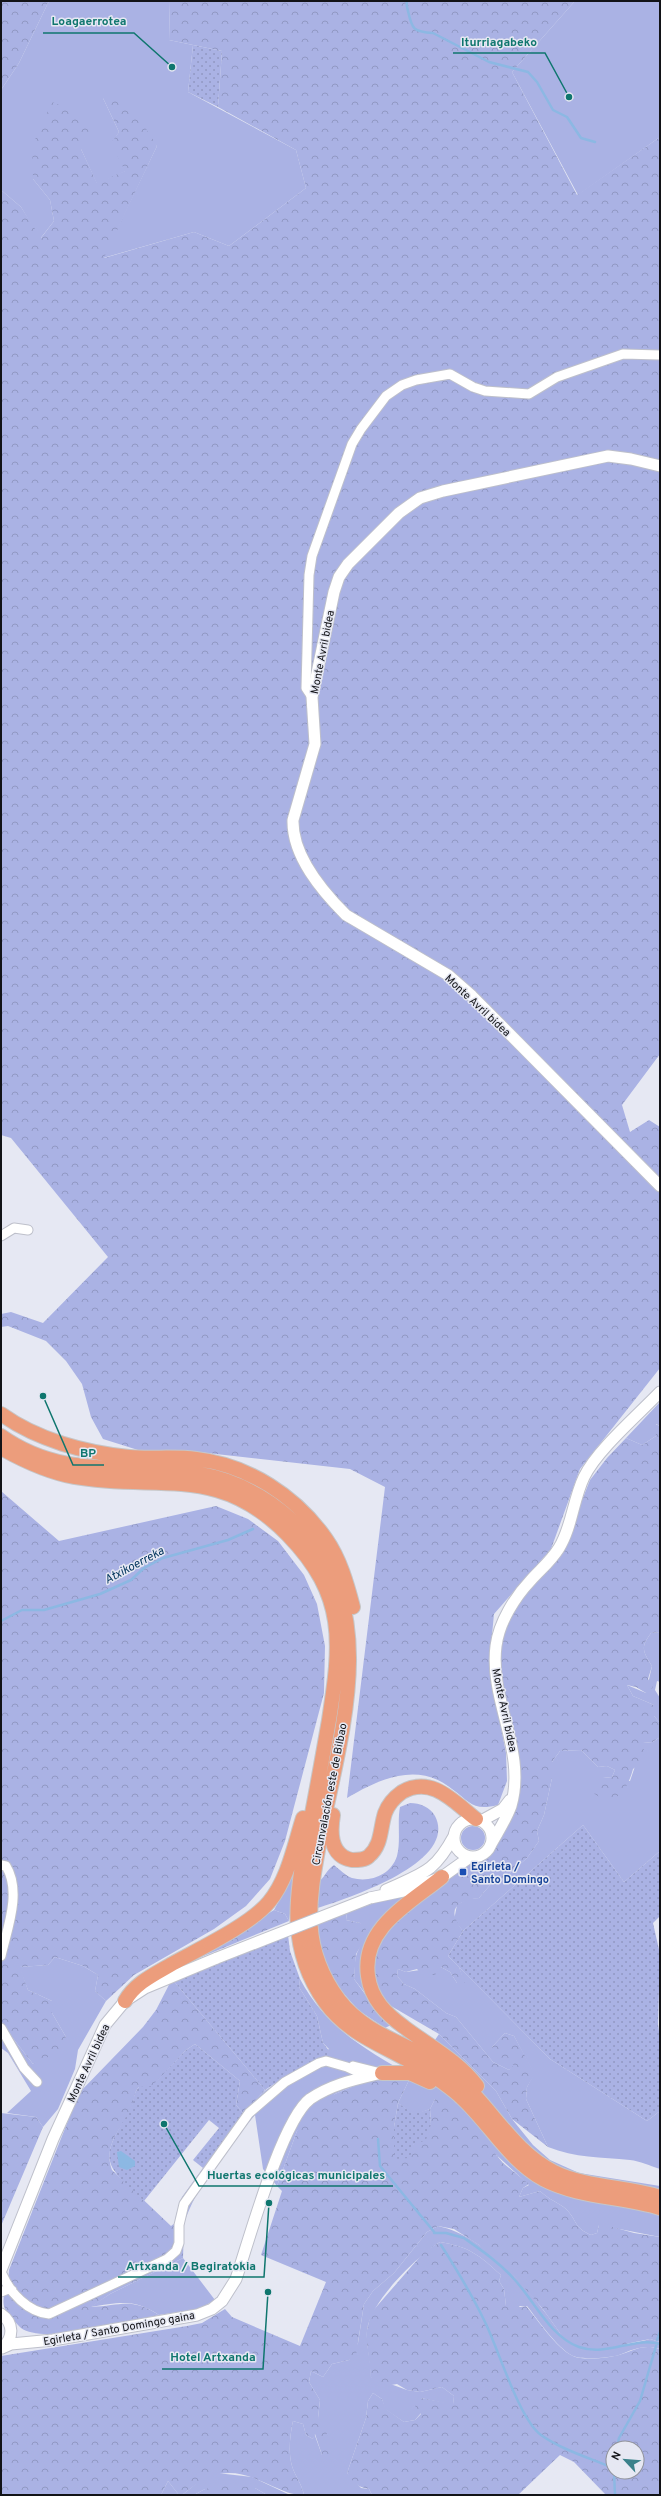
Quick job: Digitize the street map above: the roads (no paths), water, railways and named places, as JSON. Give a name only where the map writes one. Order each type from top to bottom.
[{"type":"main road","points":[[1,1414],[37,1435],[107,1454],[130,1457],[196,1459],[231,1466],[275,1488],[309,1517],[327,1540],[342,1571],[354,1613],[358,1654],[331,1833],[335,1849],[348,1859],[361,1859],[370,1855],[378,1843],[385,1812],[399,1794],[410,1788],[428,1787],[438,1790],[479,1820]]},
{"type":"main road","name":"Circunvalación este de Bilbao","points":[[1,1436],[37,1454],[73,1466],[105,1470],[176,1471],[216,1477],[248,1490],[281,1511],[320,1552],[338,1588],[344,1610],[350,1650],[349,1675],[340,1733],[310,1892],[310,1936],[321,1970],[342,2003],[355,2018],[403,2047],[448,2071],[489,2111],[529,2155],[554,2172],[581,2181],[633,2190],[660,2197]]},
{"type":"main road","name":"Circunvalación este de Bilbao","points":[[1,1448],[37,1466],[75,1477],[174,1483],[224,1491],[253,1507],[275,1522],[305,1553],[316,1569],[330,1600],[336,1626],[338,1664],[326,1740],[302,1864],[296,1914],[297,1930],[306,1968],[325,2002],[339,2018],[369,2041],[430,2073],[460,2096],[514,2156],[542,2178],[573,2191],[633,2201],[660,2208]]},
{"type":"main road","points":[[340,1733],[341,1761]]},
{"type":"main road","points":[[125,2001],[130,1991],[233,1929],[259,1912],[269,1902],[288,1867],[326,1740]]},
{"type":"main road","points":[[442,1877],[389,1920],[379,1931],[369,1953],[368,1978],[378,2003],[387,2014],[463,2070],[486,2098],[489,2111]]},
{"type":"main road","points":[[382,2073],[410,2073],[425,2079],[441,2087],[474,2110]]},
{"type":"street","points":[[312,697],[306,688],[307,594],[312,556],[352,444],[361,429],[386,396],[402,385],[439,374],[450,374],[473,388],[485,391],[529,394],[557,378],[623,354],[660,355]]},
{"type":"street","name":"Monte Avril bidea","points":[[660,466],[631,459],[608,456],[443,491],[420,498],[399,513],[348,564],[339,577],[334,592],[312,697],[315,744],[293,820],[295,840],[307,866],[334,902],[346,915],[448,974],[472,996],[660,1186]]},
{"type":"street","points":[[1,1236],[14,1228],[28,1230]]},
{"type":"street","name":"Monte Avril bidea","points":[[490,1846],[507,1815],[513,1795],[515,1759],[501,1701],[495,1664],[496,1644],[504,1620],[515,1600],[551,1560],[560,1547],[584,1477],[593,1463],[660,1392]]},
{"type":"street","points":[[479,1820],[491,1832],[490,1846],[480,1856],[470,1857],[458,1850],[454,1836],[461,1823],[479,1820],[503,1809],[513,1795]]},
{"type":"street","name":"Monte Avril bidea","points":[[2,2272],[86,2061],[105,2024],[125,2001],[145,1988],[370,1898],[435,1865],[443,1855],[454,1836]]},
{"type":"street","name":"Monte Avril bidea","points":[[370,1898],[408,1890],[442,1877],[470,1857]]},
{"type":"street","points":[[1,1864],[6,1866],[11,1874],[13,1887],[1,1956]]},
{"type":"street","points":[[1,2028],[24,2068],[38,2082]]},
{"type":"street","points":[[2,2272],[6,2283],[31,2309],[49,2314],[167,2259],[176,2252],[179,2243],[180,2220],[184,2204],[249,2113],[285,2082],[308,2068],[326,2061],[382,2073]]},
{"type":"street","points":[[338,2064],[356,2070],[364,2077]]},
{"type":"street","name":"Egirleta / Santo Domingo gaina","points":[[1,2348],[11,2344],[53,2340],[182,2318],[212,2309],[230,2291],[236,2279],[281,2147],[298,2112],[309,2100],[328,2088],[382,2073]]},
{"type":"street","points":[[1,2292],[8,2289],[12,2290]]},
{"type":"street","points":[[1,2314],[11,2329],[9,2340],[1,2348]]},
{"type":"waterway","points":[[407,1],[409,17],[414,28],[421,32],[433,33],[489,62],[528,72],[537,82],[553,110],[567,117],[581,138],[595,142]]},
{"type":"waterway","name":"Atxikoerreka","points":[[1,1621],[22,1610],[44,1610],[100,1594],[131,1580],[144,1568],[163,1558],[228,1540],[253,1529]]},
{"type":"waterway","points":[[378,2139],[380,2166],[435,2233]]},
{"type":"waterway","points":[[434,2233],[446,2233],[464,2238]]},
{"type":"waterway","points":[[464,2238],[509,2273],[551,2327],[569,2342],[579,2347],[600,2350],[641,2342],[660,2344]]},
{"type":"waterway","points":[[441,2245],[480,2312],[517,2399],[533,2427],[541,2435],[558,2445],[605,2465]]},
{"type":"waterway","points":[[657,2340],[660,2332]]},
{"type":"waterway","points":[[619,2440],[640,2401],[656,2346]]},
{"type":"waterway","points":[[614,2480],[615,2495]]},
{"type":"place","name":"Loagaerrotea","points":[[172,67]]},
{"type":"place","name":"Iturriagabeko","points":[[569,97]]},
{"type":"place","name":"BP","points":[[43,1396]]},
{"type":"place","name":"Egirleta / Santo Domingo","points":[[463,1872]]},
{"type":"place","name":"Huertas ecológicas municipales","points":[[164,2124]]},
{"type":"place","name":"Artxanda / Begiratokia","points":[[269,2203]]},
{"type":"place","name":"Hotel Artxanda","points":[[268,2292]]}]
